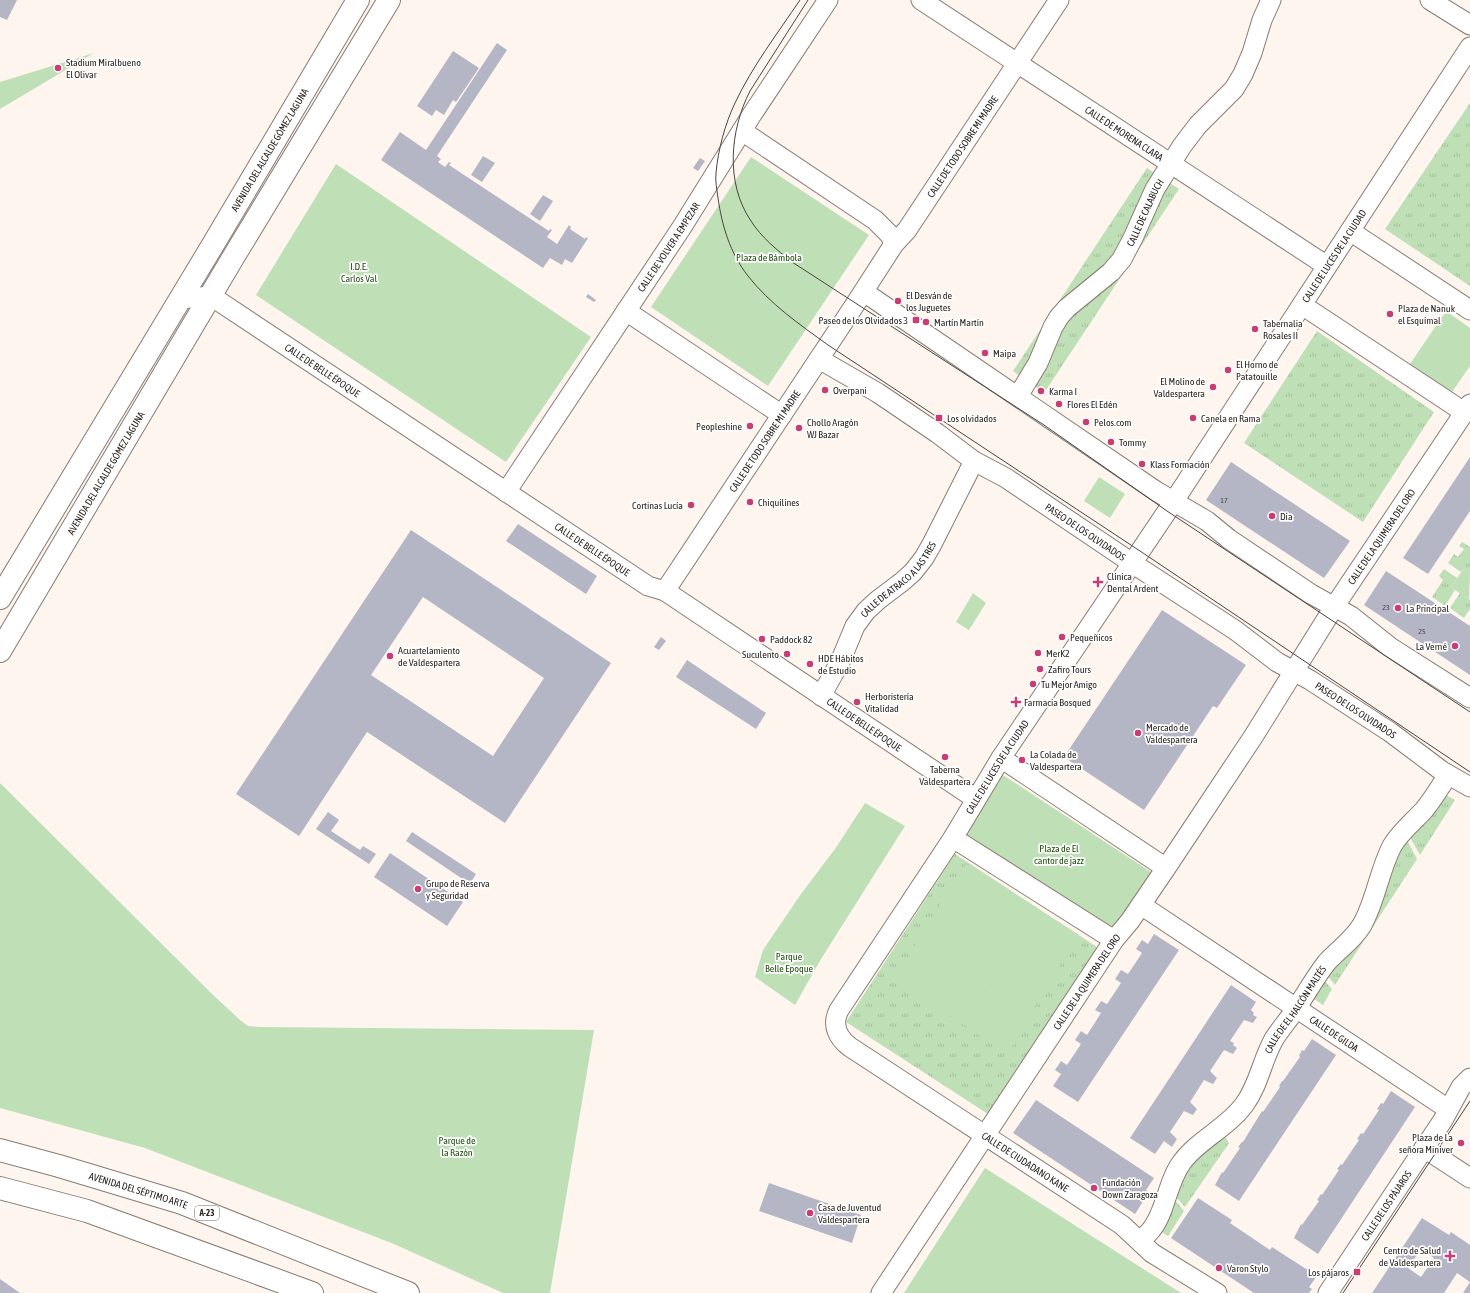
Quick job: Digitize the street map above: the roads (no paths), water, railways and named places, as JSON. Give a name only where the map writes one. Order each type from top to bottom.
[{"type":"main road","name":"AVENIDA DEL ALCALDE GÓMEZ LAGUNA","points":[[0,598],[180,300],[358,0]]},
{"type":"main road","name":"AVENIDA DEL ALCALDE GÓMEZ LAGUNA","points":[[0,651],[210,296],[389,0]]},
{"type":"main road","name":"AVENIDA DEL SÉPTIMO ARTE","points":[[0,1150],[182,1203],[408,1293]]},
{"type":"main road","points":[[0,1188],[87,1211],[312,1293]]},
{"type":"street","name":"CALLE DE VOLVER A EMPEZAR","points":[[506,492],[626,312],[828,0]]},
{"type":"street","name":"CALLE DE MORENA CLARA","points":[[921,0],[1327,266]]},
{"type":"street","name":"CALLE DE TODO SOBRE MI MADRE","points":[[665,591],[864,292],[894,244],[907,230],[1059,0]]},
{"type":"street","name":"CALLE DE CALABUCH","points":[[1018,396],[1038,363],[1053,327],[1059,317],[1067,308],[1102,281],[1122,259],[1156,188],[1171,164],[1198,125],[1234,89],[1243,74],[1252,53],[1262,20],[1271,0]]},
{"type":"street","points":[[1430,0],[1470,25]]},
{"type":"street","name":"CALLE DE LUCES DE LA CIUDAD","points":[[836,1029],[836,1018],[839,1010],[953,838],[1001,758],[1174,501],[1470,47]]},
{"type":"street","points":[[742,131],[875,220],[890,235],[894,244]]},
{"type":"street","points":[[1350,231],[1470,310]]},
{"type":"street","points":[[864,292],[1156,491],[1207,521],[1229,539],[1310,594],[1351,616],[1399,653],[1470,698]]},
{"type":"street","points":[[180,300],[210,296]]},
{"type":"street","name":"CALLE DE BELLE ÉPOQUE","points":[[210,296],[648,586],[665,591],[976,799]]},
{"type":"street","points":[[1302,305],[1467,408]]},
{"type":"street","points":[[626,312],[782,415]]},
{"type":"street","name":"PASEO DE LOS OLVIDADOS","points":[[819,359],[885,398],[937,433],[974,461],[1000,474],[1235,630],[1277,662],[1310,680],[1390,732],[1448,776],[1470,787]]},
{"type":"street","name":"CALLE DE LA QUIMERA DEL ORO","points":[[881,1293],[1114,940],[1141,905],[1253,737],[1334,607],[1467,408]]},
{"type":"street","name":"CALLE DE ATRACO A LAS TRES","points":[[821,696],[835,673],[855,626],[866,611],[913,572],[926,553],[974,461]]},
{"type":"street","points":[[1001,758],[1166,868]]},
{"type":"street","name":"CALLE DE EL HALCÓN MALTÉS","points":[[1140,1241],[1151,1230],[1158,1218],[1174,1175],[1182,1162],[1191,1152],[1223,1126],[1244,1105],[1252,1093],[1265,1059],[1275,1039],[1328,961],[1351,940],[1362,924],[1374,897],[1383,865],[1392,846],[1400,834],[1433,798],[1448,776]]},
{"type":"street","points":[[953,838],[1114,940]]},
{"type":"street","name":"CALLE DE GILDA","points":[[1141,905],[1448,1109]]},
{"type":"street","name":"CALLE DE CIUDADANO KANE","points":[[836,1029],[842,1040],[850,1047],[1122,1225],[1152,1253],[1217,1293]]},
{"type":"street","name":"CALLE DE LOS PÁJAROS","points":[[1328,1293],[1424,1148],[1461,1087],[1470,1078]]},
{"type":"street","points":[[1424,1148],[1470,1178]]},
{"type":"tram line","points":[[800,0],[749,76],[731,111],[720,146],[716,176],[716,186],[720,208],[732,249],[748,276],[766,296],[785,313],[828,345],[1140,551],[1470,772]]},
{"type":"tram line","points":[[808,0],[750,91],[738,122],[733,156],[737,190],[751,221],[764,238],[792,262],[1044,425],[1167,511],[1470,712]]},
{"type":"tram line","points":[[1343,1293],[1470,1101]]},
{"type":"place","name":"Stadium Miralbueno El Olivar","points":[[58,68]]},
{"type":"place","name":"El Desván de los Juguetes","points":[[898,301]]},
{"type":"place","name":"Plaza de Nanuk el Esquimal","points":[[1390,314]]},
{"type":"place","name":"Paseo de los Olvidados 3","points":[[916,320]]},
{"type":"place","name":"Martín Martín","points":[[926,322]]},
{"type":"place","name":"Tabernalia Rosales II","points":[[1255,329]]},
{"type":"place","name":"Maipa","points":[[985,353]]},
{"type":"place","name":"El Horno de Patatouille","points":[[1228,370]]},
{"type":"place","name":"El Molino de Valdespartera","points":[[1213,387]]},
{"type":"place","name":"Overpani","points":[[825,390]]},
{"type":"place","name":"Karma I","points":[[1041,391]]},
{"type":"place","name":"Flores El Edén","points":[[1059,404]]},
{"type":"place","name":"Los olvidados","points":[[939,418]]},
{"type":"place","name":"Canela en Rama","points":[[1193,418]]},
{"type":"place","name":"Pelos.com","points":[[1086,422]]},
{"type":"place","name":"Peopleshine","points":[[750,426]]},
{"type":"place","name":"Chollo Aragón WJ Bazar","points":[[799,428]]},
{"type":"place","name":"Tommy","points":[[1111,442]]},
{"type":"place","name":"Klass Formación","points":[[1142,464]]},
{"type":"place","name":"Chiquilines","points":[[750,502]]},
{"type":"place","name":"Cortinas Lucía","points":[[691,505]]},
{"type":"place","name":"Dia","points":[[1272,516]]},
{"type":"place","name":"Clínica Dental Ardent","points":[[1098,582]]},
{"type":"place","name":"La Principal","points":[[1398,608]]},
{"type":"place","name":"Pequeñicos","points":[[1062,637]]},
{"type":"place","name":"Paddock 82","points":[[762,639]]},
{"type":"place","name":"La Verné","points":[[1455,646]]},
{"type":"place","name":"MerK2","points":[[1038,653]]},
{"type":"place","name":"Suculento","points":[[787,654]]},
{"type":"place","name":"Acuartelamiento de Valdespartera","points":[[390,656]]},
{"type":"place","name":"HDE Hábitos de Estudio","points":[[810,664]]},
{"type":"place","name":"Zafiro Tours","points":[[1040,669]]},
{"type":"place","name":"Tu Mejor Amigo","points":[[1033,684]]},
{"type":"place","name":"Herboristería Vitalidad","points":[[857,702]]},
{"type":"place","name":"Farmacia Bosqued","points":[[1016,702]]},
{"type":"place","name":"Mercado de Valdespartera","points":[[1138,733]]},
{"type":"place","name":"Taberna Valdespartera","points":[[945,757]]},
{"type":"place","name":"La Colada de Valdespartera","points":[[1022,760]]},
{"type":"place","name":"Grupo de Reserva y Seguridad","points":[[418,889]]},
{"type":"place","name":"Plaza de La señora Miniver","points":[[1461,1143]]},
{"type":"place","name":"Fundación Down Zaragoza","points":[[1094,1188]]},
{"type":"place","name":"Casa de Juventud Valdespartera","points":[[810,1213]]},
{"type":"place","name":"Centro de Salud de Valdespartera","points":[[1450,1256]]},
{"type":"place","name":"Varon Stylo","points":[[1219,1268]]},
{"type":"place","name":"Los pájaros","points":[[1357,1272]]},
{"type":"park label","name":"Plaza de Bámbola","points":[[769,257]]},
{"type":"park label","name":"I.D.E. Carlos Val","points":[[359,272]]},
{"type":"park label","name":"Plaza de El cantor de jazz","points":[[1059,854]]},
{"type":"park label","name":"Parque Belle Epoque","points":[[789,962]]},
{"type":"park label","name":"Parque de la Razón","points":[[457,1146]]}]
